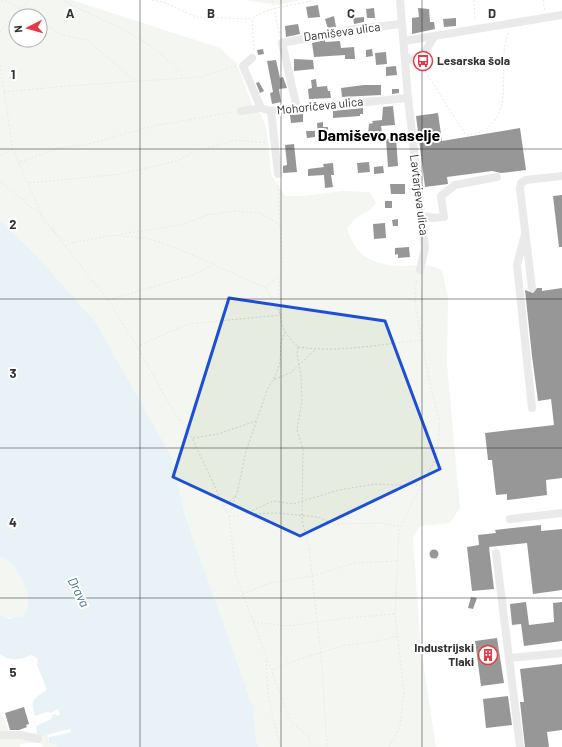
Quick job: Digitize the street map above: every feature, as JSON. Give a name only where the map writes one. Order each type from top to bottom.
[{"type":"street","name":"Lavtarjeva ulica","points":[[400,0],[408,98],[425,248],[420,270]]},
{"type":"street","points":[[404,41],[546,17],[562,16]]},
{"type":"street","name":"Damiševa ulica","points":[[282,43],[356,29],[402,24]]},
{"type":"street","points":[[405,56],[412,60],[418,59],[424,54],[434,37]]},
{"type":"street","points":[[282,43],[297,108]]},
{"type":"street","points":[[252,58],[243,66],[261,108]]},
{"type":"street","name":"Mohoričeva ulica","points":[[278,174],[276,143],[271,111],[408,98]]},
{"type":"street","points":[[241,111],[261,108],[271,111]]},
{"type":"street","points":[[532,288],[520,189],[522,183],[526,180],[562,176]]},
{"type":"street","points":[[421,215],[433,218],[444,217],[441,196],[455,185],[497,177]]},
{"type":"street","points":[[525,234],[517,265],[532,408]]},
{"type":"street","points":[[510,519],[562,513]]},
{"type":"street","points":[[496,553],[520,747]]},
{"type":"street","points":[[509,658],[562,653]]},
{"type":"street","points":[[0,734],[21,735],[38,739]]},
{"type":"path","points":[[1,0],[21,8],[30,0]]},
{"type":"path","points":[[63,0],[85,13],[134,36],[163,55],[185,77]]},
{"type":"path","points":[[152,0],[163,2],[196,17],[252,19],[258,13],[273,9],[297,6],[314,0]]},
{"type":"path","points":[[272,0],[282,43]]},
{"type":"path","points":[[474,0],[476,30]]},
{"type":"path","points":[[543,0],[546,17]]},
{"type":"path","points":[[252,19],[254,47],[252,58]]},
{"type":"path","points":[[0,32],[8,23]]},
{"type":"path","points":[[418,59],[466,135],[484,131],[499,114],[503,102],[503,52],[511,24]]},
{"type":"path","points":[[48,26],[62,35],[86,40],[135,81]]},
{"type":"path","points":[[0,65],[13,150],[43,218]]},
{"type":"path","points":[[4,92],[200,77],[230,66],[243,66]]},
{"type":"path","points":[[19,163],[60,148],[85,145],[153,126],[241,111]]},
{"type":"path","points":[[28,183],[121,174],[179,160],[198,150],[237,140],[276,143]]},
{"type":"path","points":[[0,156],[13,150]]},
{"type":"path","points":[[278,174],[282,265],[280,276],[281,315],[285,332],[298,347],[316,350],[423,340]]},
{"type":"path","points":[[0,181],[43,218],[108,300],[137,346],[169,404],[192,438],[229,517],[236,576],[291,722],[307,735],[313,747]]},
{"type":"path","points":[[65,247],[95,237],[118,235],[180,225],[208,215],[236,211],[260,213],[281,225]]},
{"type":"path","points":[[50,227],[64,241],[74,243]]},
{"type":"path","points":[[118,235],[154,240],[265,287],[281,315]]},
{"type":"path","points":[[108,300],[193,275],[213,264]]},
{"type":"path","points":[[389,747],[400,726],[404,692],[395,614],[399,531],[420,486],[433,464],[438,450],[440,423],[429,379],[423,340],[416,310],[414,290],[420,270]]},
{"type":"path","points":[[265,287],[280,276]]},
{"type":"path","points":[[137,346],[188,324],[281,315]]},
{"type":"path","points":[[229,517],[237,494],[243,461],[256,421],[268,388],[280,363],[281,342],[285,332]]},
{"type":"path","points":[[298,347],[297,354],[302,401],[297,430],[303,449],[302,517],[309,547],[321,653],[328,747]]},
{"type":"path","points":[[273,380],[290,373],[316,350]]},
{"type":"path","points":[[192,438],[218,434],[256,421]]},
{"type":"path","points":[[245,514],[272,501],[293,504],[339,490],[375,484],[420,486]]},
{"type":"path","points":[[224,507],[237,494]]},
{"type":"path","points":[[229,517],[245,514],[276,513],[302,517],[318,517],[334,524],[381,523],[401,527]]},
{"type":"path","points":[[242,594],[270,583],[312,576],[354,562],[398,561]]},
{"type":"path","points":[[253,622],[287,626],[346,618],[395,614]]},
{"type":"path","points":[[271,670],[346,645],[374,642],[398,636]]},
{"type":"path","points":[[266,658],[270,712],[282,747]]},
{"type":"highlighted area","points":[[229,298],[385,321],[440,469],[300,536],[173,477]]},
{"type":"shaded area","points":[[0,0],[72,0],[220,48],[237,64],[254,110],[261,114],[267,131],[271,174],[285,196],[304,196],[342,191],[370,192],[376,203],[371,209],[356,218],[347,228],[355,246],[360,253],[367,258],[382,264],[403,266],[427,265],[442,270],[448,298],[447,364],[460,508],[450,523],[420,526],[413,538],[421,648],[436,747],[259,747],[256,742],[252,708],[185,515],[172,458],[34,253],[0,220]]},
{"type":"shaded area","points":[[244,0],[301,0],[279,5]]},
{"type":"shaded area","points":[[0,556],[10,562],[18,572],[25,583],[29,594],[25,613],[16,618],[7,618],[0,615]]},
{"type":"shaded area","points":[[0,712],[10,733],[37,733],[40,737],[48,735],[49,743],[60,747],[43,747],[40,742],[20,744],[20,747],[0,747]]},
{"type":"water","name":"Drava","points":[[0,220],[34,253],[96,323],[172,458],[185,515],[253,708],[256,742],[259,747],[60,747],[49,743],[49,737],[71,732],[70,729],[40,737],[37,733],[36,726],[51,719],[52,715],[60,715],[58,709],[51,713],[47,712],[35,716],[33,706],[34,700],[46,690],[37,665],[38,659],[31,655],[19,659],[11,659],[0,654],[0,615],[9,619],[23,616],[27,609],[28,600],[24,582],[19,574],[7,560],[0,556]]},
{"type":"pier","points":[[70,729],[71,732],[49,737],[48,735]]},
{"type":"building","points":[[318,5],[320,17],[308,18],[306,7]]},
{"type":"building","points":[[374,8],[375,18],[367,18],[366,9]]},
{"type":"building","points":[[418,8],[429,9],[430,22],[434,22],[435,29],[412,34],[412,18],[419,17]]},
{"type":"building","points":[[334,16],[336,27],[328,29],[325,19]]},
{"type":"building","points":[[364,17],[364,22],[354,24],[353,18]]},
{"type":"building","points":[[456,18],[456,26],[444,27],[443,19]]},
{"type":"building","points":[[298,24],[300,34],[286,37],[285,26]]},
{"type":"building","points":[[325,40],[325,42],[340,41],[341,48],[354,47],[355,59],[345,59],[345,55],[314,57],[312,43]]},
{"type":"building","points":[[263,49],[264,54],[258,55],[257,50]]},
{"type":"building","points":[[372,49],[373,56],[366,57],[366,50]]},
{"type":"building","points":[[386,52],[387,64],[376,65],[375,53]]},
{"type":"building","points":[[294,59],[313,60],[314,69],[294,71]]},
{"type":"building","points":[[276,60],[280,78],[283,77],[287,88],[279,89],[281,102],[272,104],[270,93],[273,92],[267,61]]},
{"type":"building","points":[[396,66],[397,75],[386,76],[386,67]]},
{"type":"building","points":[[316,79],[317,87],[327,86],[328,91],[330,91],[331,98],[309,99],[308,89],[312,88],[311,80]]},
{"type":"building","points":[[259,82],[264,91],[260,93],[256,83]]},
{"type":"building","points":[[364,85],[381,85],[381,95],[342,97],[341,88]]},
{"type":"building","points":[[392,89],[399,89],[399,93],[392,94]]},
{"type":"building","points":[[393,106],[395,125],[381,126],[382,132],[368,134],[369,124],[373,123],[372,121],[382,120],[383,107]]},
{"type":"building","points":[[363,108],[363,114],[360,114],[360,116],[333,118],[333,111]]},
{"type":"building","points":[[438,113],[442,141],[520,128],[526,170],[501,173],[492,171],[447,177],[448,184],[425,187],[416,116]]},
{"type":"building","points":[[303,114],[303,122],[291,123],[290,115]]},
{"type":"building","points":[[323,122],[323,127],[328,127],[328,134],[318,135],[317,123]]},
{"type":"building","points":[[306,131],[315,131],[315,137],[307,138]]},
{"type":"building","points":[[396,138],[398,166],[388,167],[386,139]]},
{"type":"building","points":[[294,144],[297,172],[283,173],[283,166],[287,165],[285,145]]},
{"type":"building","points":[[369,162],[370,172],[358,173],[357,163]]},
{"type":"building","points":[[333,163],[334,175],[331,175],[333,187],[325,188],[324,175],[308,176],[308,169],[324,167],[323,164]]},
{"type":"building","points":[[383,166],[384,173],[374,174],[374,167]]},
{"type":"building","points":[[390,184],[405,184],[405,194],[391,194]]},
{"type":"building","points":[[562,195],[562,247],[559,247],[553,196]]},
{"type":"building","points":[[385,201],[392,201],[392,208],[385,208]]},
{"type":"building","points":[[398,219],[398,226],[393,226],[392,220]]},
{"type":"building","points":[[385,223],[386,238],[374,239],[373,224]]},
{"type":"building","points":[[409,247],[410,257],[398,258],[398,254],[395,255],[395,248]]},
{"type":"building","points":[[537,288],[542,288],[542,291],[562,288],[562,478],[546,480],[547,495],[507,500],[507,494],[496,495],[492,460],[488,460],[485,433],[554,425],[551,399],[538,401],[532,356],[525,290],[533,293]]},
{"type":"building","points":[[541,525],[541,531],[562,529],[562,590],[533,594],[527,543],[489,547],[494,589],[472,591],[467,547],[479,545],[478,535],[496,533],[495,530]]},
{"type":"building","points":[[432,550],[436,550],[438,554],[436,558],[432,558],[430,556],[430,552]]},
{"type":"building","points":[[471,597],[477,598],[473,609],[468,608]]},
{"type":"building","points":[[526,602],[529,625],[554,622],[553,603],[562,602],[562,641],[524,646],[521,624],[512,625],[510,604]]},
{"type":"building","name":"Industrijski Tlaki","points":[[497,638],[504,683],[481,686],[475,641]]},
{"type":"building","points":[[562,664],[562,730],[547,732],[549,747],[525,747],[520,702],[524,702],[520,669]]},
{"type":"building","points":[[508,696],[512,725],[486,728],[483,699]]},
{"type":"building","points":[[24,707],[29,724],[26,725],[27,727],[19,730],[10,730],[5,713]]},
{"type":"place","name":"Lesarska šola","points":[[423,61]]},
{"type":"place","name":"Industrijski Tlaki","points":[[488,655]]},
{"type":"district","name":"Damiševo naselje","points":[[379,135]]}]
